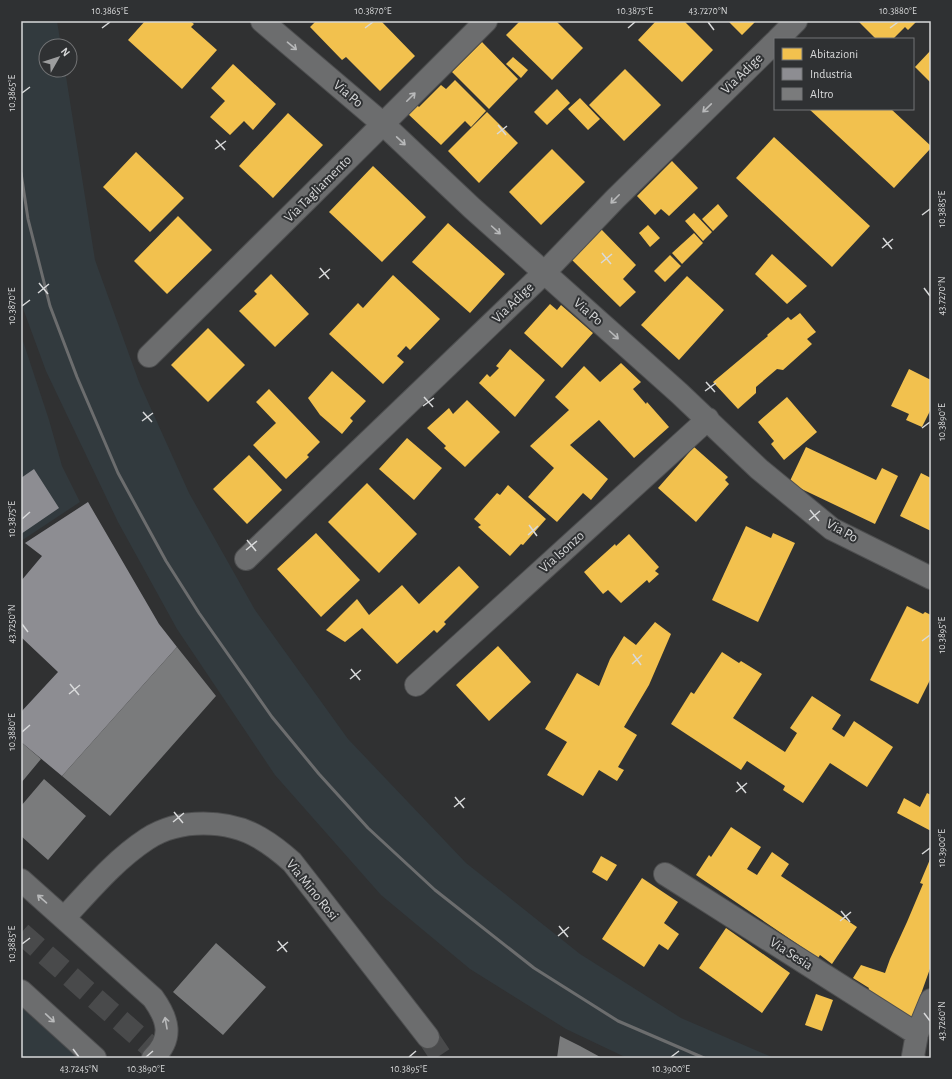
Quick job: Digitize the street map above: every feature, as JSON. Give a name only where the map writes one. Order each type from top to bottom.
[{"type":"street","name":"Via Po","points":[[262,21],[384,124],[472,208],[708,419],[759,469],[832,529],[931,578]]},
{"type":"street","name":"Via Tagliamento","points":[[149,356],[486,21]]},
{"type":"street","points":[[779,38],[796,21]]},
{"type":"street","name":"Via Adige","points":[[246,559],[544,273],[614,199],[774,43]]},
{"type":"street","name":"Via Isonzo","points":[[416,685],[708,419]]},
{"type":"street","name":"Via Mino Rosi","points":[[64,918],[121,858],[149,838],[175,828],[193,824],[214,824],[231,827],[259,838],[292,862],[428,1037]]},
{"type":"street","name":"Via Sesia","points":[[665,874],[917,1034]]},
{"type":"street","points":[[21,880],[149,993],[161,1008],[167,1022],[167,1031],[162,1045],[153,1058]]},
{"type":"street","points":[[21,991],[95,1058]]},
{"type":"street","points":[[914,1058],[913,1056],[917,1034],[931,1000]]},
{"type":"shaded area","points":[[21,21],[57,21],[60,38],[38,38],[38,78],[66,78],[95,260],[139,382],[189,493],[255,610],[348,739],[466,863],[580,954],[681,1018],[774,1058],[627,1058],[566,1029],[470,969],[381,895],[275,775],[177,629],[118,522],[46,371],[21,303]]},
{"type":"shaded area","points":[[21,335],[49,420],[62,466],[80,502],[21,541]]},
{"type":"shaded area","points":[[21,1007],[78,1058],[21,1058]]},
{"type":"building: Abitazioni","points":[[145,21],[190,21],[194,24],[191,27],[217,50],[182,89],[128,40]]},
{"type":"building: Abitazioni","points":[[316,21],[381,21],[415,56],[380,91],[346,57],[342,60],[310,27]]},
{"type":"building: Abitazioni","points":[[520,21],[558,21],[557,22],[583,48],[552,80],[506,35]]},
{"type":"building: Abitazioni","points":[[656,21],[684,21],[713,50],[682,82],[638,40]]},
{"type":"building: Abitazioni","points":[[728,21],[756,21],[742,35]]},
{"type":"building: Abitazioni","points":[[858,21],[917,21],[908,30],[905,27],[894,38],[875,38]]},
{"type":"building: Abitazioni","points":[[482,42],[518,79],[489,109],[452,72]]},
{"type":"building: Abitazioni","points":[[931,50],[931,83],[915,67]]},
{"type":"building: Abitazioni","points":[[513,57],[528,70],[521,78],[506,64]]},
{"type":"building: Abitazioni","points":[[233,64],[276,104],[253,130],[244,121],[230,135],[210,117],[225,101],[211,88]]},
{"type":"building: Abitazioni","points":[[625,69],[661,105],[624,141],[589,105]]},
{"type":"building: Abitazioni","points":[[455,80],[486,111],[471,127],[465,121],[441,145],[407,113],[416,104],[419,107],[441,85],[446,89]]},
{"type":"building: Abitazioni","points":[[557,89],[570,103],[547,125],[534,112]]},
{"type":"building: Abitazioni","points":[[580,98],[600,119],[588,130],[568,109]]},
{"type":"building: Abitazioni","points":[[810,110],[892,110],[931,146],[931,148],[894,188]]},
{"type":"building: Abitazioni","points":[[487,112],[518,143],[479,183],[448,151]]},
{"type":"building: Abitazioni","points":[[288,113],[323,145],[273,198],[239,166]]},
{"type":"building: Abitazioni","points":[[774,137],[870,226],[832,267],[736,178]]},
{"type":"building: Abitazioni","points":[[552,149],[585,182],[541,225],[509,192]]},
{"type":"building: Abitazioni","points":[[136,152],[184,198],[150,232],[103,187]]},
{"type":"building: Abitazioni","points":[[672,161],[698,188],[669,216],[661,209],[655,215],[637,196]]},
{"type":"building: Abitazioni","points":[[373,166],[426,217],[382,262],[329,212]]},
{"type":"building: Abitazioni","points":[[718,204],[728,216],[713,231],[702,219]]},
{"type":"building: Abitazioni","points":[[694,213],[712,232],[703,241],[685,221]]},
{"type":"building: Abitazioni","points":[[178,216],[212,250],[167,294],[134,261]]},
{"type":"building: Abitazioni","points":[[448,223],[505,274],[470,313],[412,262]]},
{"type":"building: Abitazioni","points":[[648,225],[660,238],[650,247],[639,233]]},
{"type":"building: Abitazioni","points":[[601,229],[636,265],[623,279],[636,292],[620,307],[571,259]]},
{"type":"building: Abitazioni","points":[[694,233],[703,243],[682,264],[672,253]]},
{"type":"building: Abitazioni","points":[[772,254],[807,286],[787,304],[755,274]]},
{"type":"building: Abitazioni","points":[[670,255],[681,266],[665,282],[654,271]]},
{"type":"building: Abitazioni","points":[[271,274],[309,314],[275,347],[239,311],[257,294],[254,291]]},
{"type":"building: Abitazioni","points":[[393,275],[440,319],[410,350],[406,346],[397,356],[404,362],[383,384],[329,334],[358,303],[363,308]]},
{"type":"building: Abitazioni","points":[[687,276],[724,310],[679,360],[641,325]]},
{"type":"building: Abitazioni","points":[[550,304],[557,310],[561,305],[593,333],[562,368],[524,333]]},
{"type":"building: Abitazioni","points":[[800,313],[816,332],[807,339],[812,344],[783,370],[777,369],[756,387],[756,393],[738,409],[713,382],[768,336],[767,335],[788,317],[791,320]]},
{"type":"building: Abitazioni","points":[[208,328],[245,365],[208,402],[171,365]]},
{"type":"building: Abitazioni","points":[[510,349],[545,380],[515,417],[479,383],[487,374],[490,377],[499,368],[496,366]]},
{"type":"building: Abitazioni","points":[[621,363],[641,382],[633,389],[646,404],[647,402],[669,427],[634,458],[599,420],[570,445],[608,479],[591,500],[583,493],[557,522],[528,497],[554,468],[530,446],[569,410],[555,397],[584,366],[600,382]]},
{"type":"building: Abitazioni","points":[[909,369],[931,380],[931,409],[922,427],[906,420],[909,414],[891,406]]},
{"type":"building: Abitazioni","points":[[332,371],[366,401],[350,418],[353,421],[342,434],[320,415],[308,398]]},
{"type":"building: Abitazioni","points":[[269,389],[320,442],[307,455],[309,457],[286,479],[253,445],[276,423],[256,402]]},
{"type":"building: Abitazioni","points":[[787,397],[817,432],[784,460],[771,444],[774,441],[758,422]]},
{"type":"building: Abitazioni","points":[[467,400],[500,432],[465,467],[444,448],[446,446],[427,428],[449,408],[453,414]]},
{"type":"building: Abitazioni","points":[[407,438],[442,468],[414,500],[379,469]]},
{"type":"building: Abitazioni","points":[[694,447],[728,477],[725,480],[729,484],[696,522],[658,488]]},
{"type":"building: Abitazioni","points":[[806,447],[876,480],[882,468],[898,476],[875,524],[789,483]]},
{"type":"building: Abitazioni","points":[[249,455],[282,490],[247,524],[213,489]]},
{"type":"building: Abitazioni","points":[[921,473],[931,478],[931,531],[900,516]]},
{"type":"building: Abitazioni","points":[[367,483],[417,534],[379,573],[328,522]]},
{"type":"building: Abitazioni","points":[[508,485],[546,519],[523,545],[521,544],[510,556],[478,527],[481,525],[474,519],[497,493],[500,495]]},
{"type":"building: Abitazioni","points":[[746,526],[771,538],[773,533],[795,543],[758,622],[712,600]]},
{"type":"building: Abitazioni","points":[[316,533],[360,580],[321,617],[277,569]]},
{"type":"building: Abitazioni","points":[[629,534],[659,567],[655,571],[659,574],[649,583],[647,580],[621,603],[608,590],[603,594],[584,572],[615,544],[616,546]]},
{"type":"building: Abitazioni","points":[[459,566],[479,587],[444,622],[446,624],[437,633],[434,630],[397,664],[362,628],[345,642],[326,630],[357,599],[369,615],[402,585],[419,604]]},
{"type":"building: Abitazioni","points":[[907,606],[923,614],[925,612],[931,615],[931,678],[918,704],[870,680]]},
{"type":"building: Abitazioni","points":[[655,622],[671,634],[649,685],[624,727],[637,735],[618,767],[624,770],[617,781],[599,770],[583,796],[547,775],[567,742],[545,729],[577,673],[599,686],[610,659],[624,636],[636,645]]},
{"type":"building: Abitazioni","points":[[498,646],[531,682],[489,721],[456,685]]},
{"type":"building: Abitazioni","points":[[722,652],[739,663],[741,661],[762,674],[733,718],[785,752],[797,733],[790,728],[812,696],[841,715],[832,729],[844,737],[854,721],[893,747],[867,787],[830,763],[803,803],[783,790],[785,786],[747,761],[741,770],[671,724],[691,692],[694,694]]},
{"type":"building: Abitazioni","points":[[927,793],[931,795],[931,831],[897,813],[904,798],[920,807]]},
{"type":"building: Abitazioni","points":[[731,827],[761,847],[747,869],[757,875],[772,852],[789,864],[781,876],[857,927],[832,964],[820,955],[818,958],[696,875],[709,855],[711,857]]},
{"type":"building: Abitazioni","points":[[601,856],[617,865],[607,881],[592,872]]},
{"type":"building: Abitazioni","points":[[931,857],[931,966],[912,1019],[868,990],[869,988],[853,978],[861,965],[885,973],[923,884],[920,883]]},
{"type":"building: Abitazioni","points":[[642,878],[678,902],[664,923],[679,934],[668,950],[659,944],[644,967],[602,939]]},
{"type":"building: Abitazioni","points":[[726,928],[790,973],[762,1013],[699,968]]},
{"type":"building: Abitazioni","points":[[816,994],[833,1000],[822,1031],[805,1025]]},
{"type":"building: Industria","points":[[34,469],[59,508],[21,534],[21,478]]},
{"type":"building: Industria","points":[[88,502],[159,624],[177,647],[62,776],[21,742],[21,712],[58,672],[21,637],[21,581],[42,556],[25,543]]},
{"type":"building: Altro","points":[[177,647],[216,696],[110,816],[62,776]]},
{"type":"building: Altro","points":[[21,742],[41,759],[21,783]]},
{"type":"building: Altro","points":[[44,779],[86,816],[48,860],[21,836],[21,806]]},
{"type":"building: Altro","points":[[216,943],[266,987],[223,1035],[173,992]]},
{"type":"building: Altro","points":[[560,1036],[580,1046],[602,1058],[557,1058]]},
{"type":"tunnel","points":[[21,933],[163,1058]]},
{"type":"tunnel","points":[[428,1037],[442,1058]]},
{"type":"railway","points":[[21,173],[28,219],[50,306],[77,377],[118,473],[166,561],[199,613],[272,717],[319,774],[368,828],[435,890],[534,968],[618,1021],[704,1058]]}]
